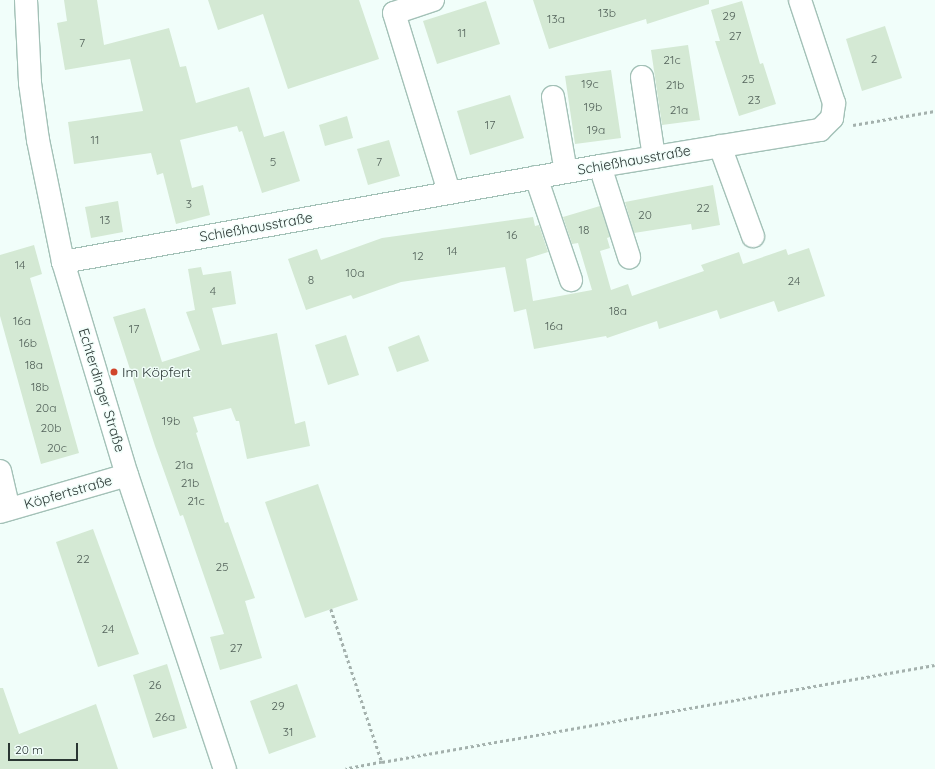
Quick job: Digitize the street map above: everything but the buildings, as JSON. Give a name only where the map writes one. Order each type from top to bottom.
[{"type":"street","name":"Echterdinger Straße","points":[[26,0],[30,83],[38,140],[63,262],[127,475],[225,769]]},
{"type":"street","points":[[433,0],[394,13],[449,192]]},
{"type":"street","points":[[800,0],[834,103],[832,118],[820,130]]},
{"type":"street","points":[[642,77],[654,157]]},
{"type":"street","points":[[553,97],[566,172]]},
{"type":"street","name":"Schießhausstraße","points":[[63,262],[449,192],[820,130]]},
{"type":"street","points":[[720,146],[753,236]]},
{"type":"street","points":[[600,166],[629,257]]},
{"type":"street","points":[[536,177],[571,280]]},
{"type":"street","name":"Köpfertstraße","points":[[0,471],[4,510],[127,475]]},
{"type":"path","points":[[820,130],[935,111]]},
{"type":"path","points":[[331,609],[382,762]]},
{"type":"path","points":[[346,769],[935,665]]},
{"type":"place","name":"Im Köpfert","points":[[114,372]]}]
